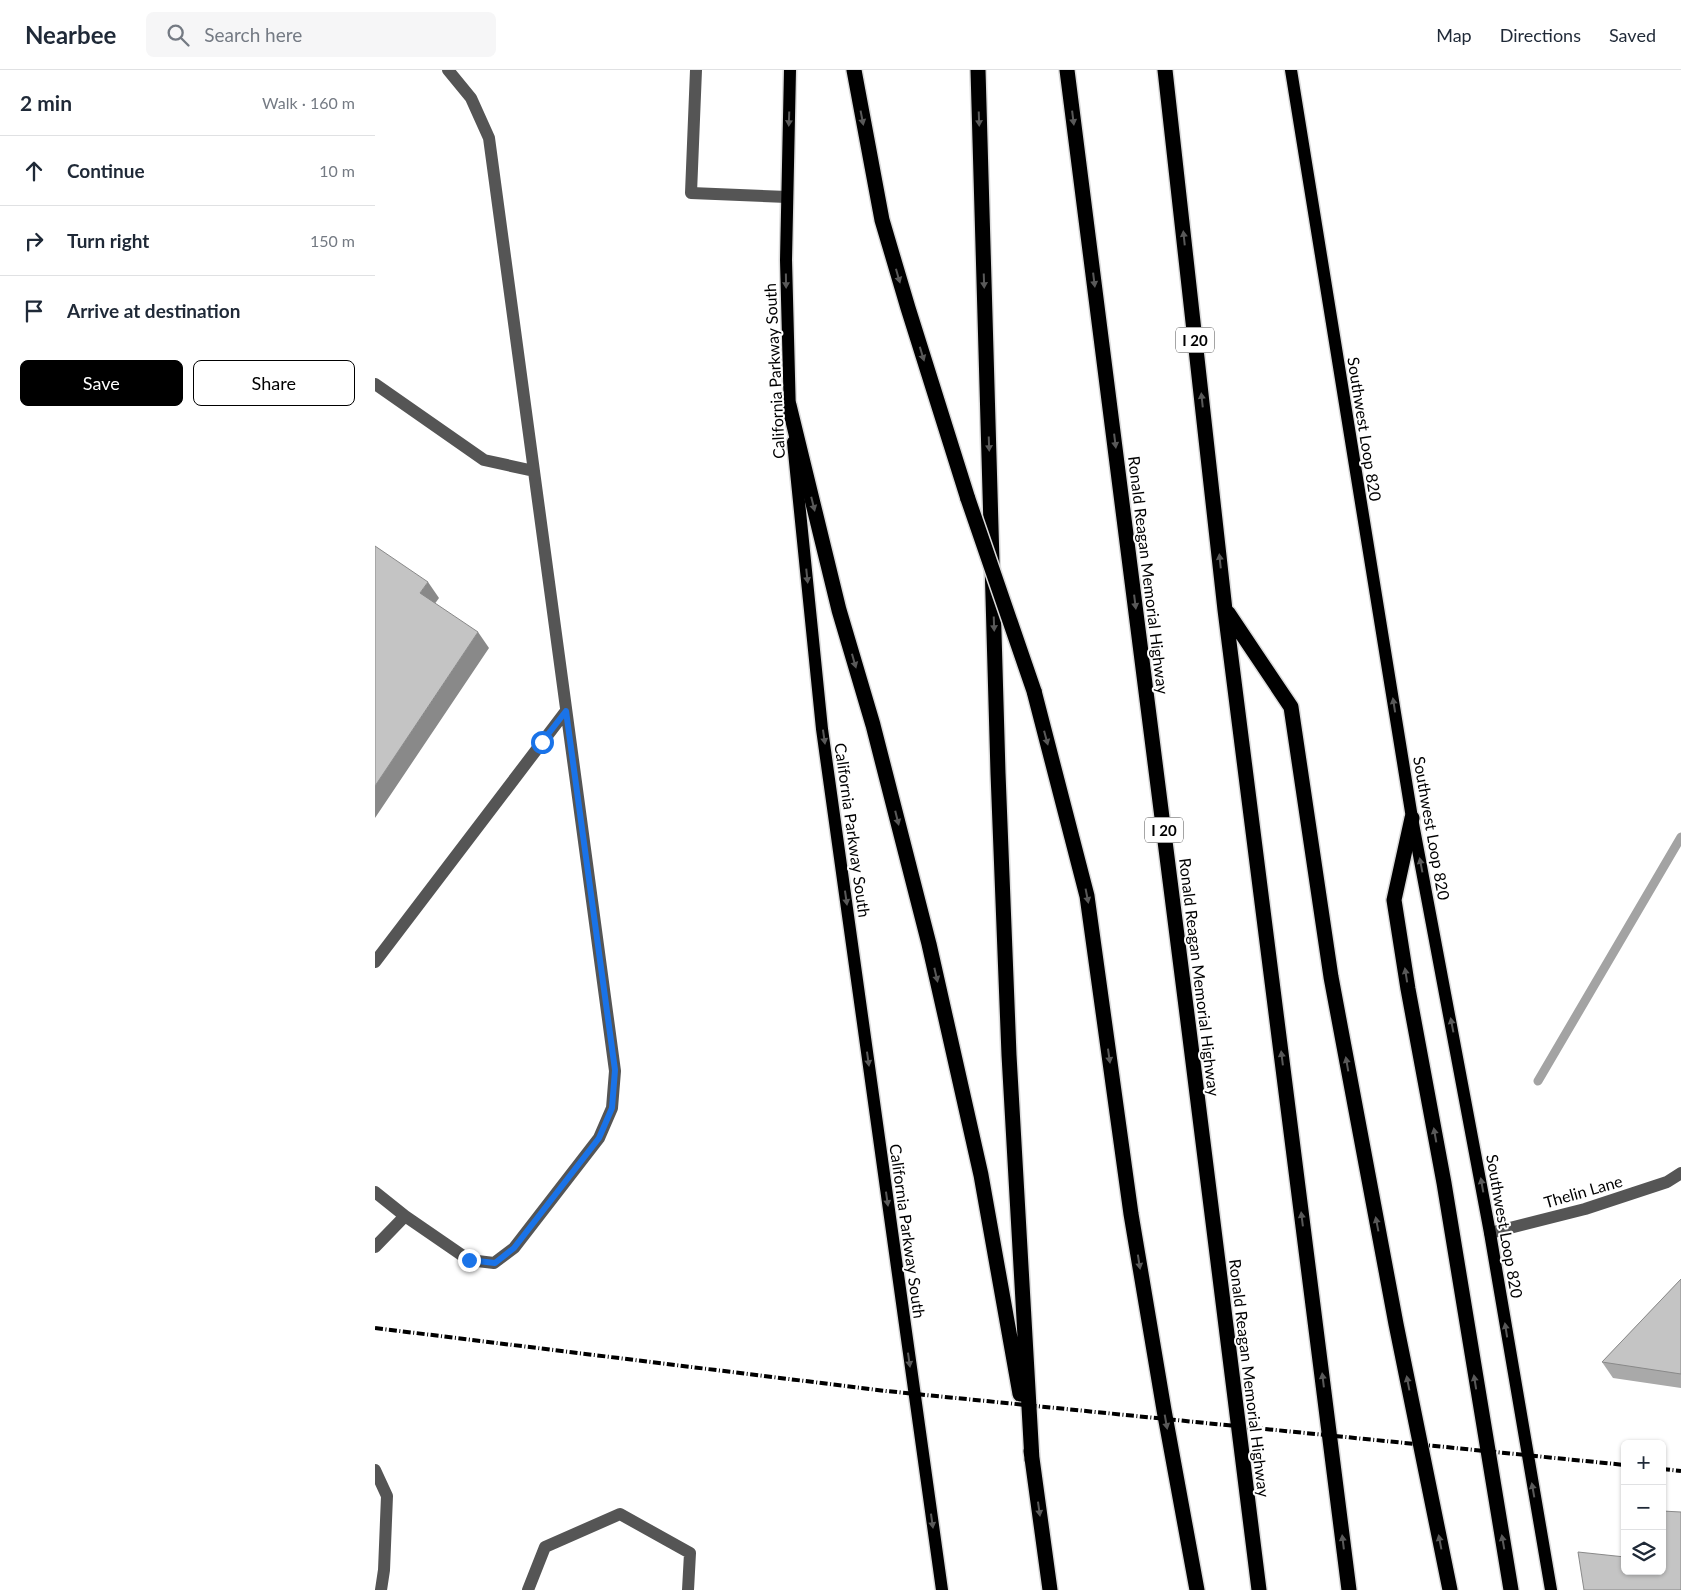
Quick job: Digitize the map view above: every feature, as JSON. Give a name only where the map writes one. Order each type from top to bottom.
[{"type":"highway","points":[[854,70],[882,220],[913,326],[968,499],[1034,691],[1087,896],[1131,1214],[1197,1590]]},
{"type":"highway","points":[[977,70],[998,772],[1009,1054],[1032,1460]]},
{"type":"highway","name":"Ronald Reagan Memorial Highway","points":[[1067,70],[1259,1590]]},
{"type":"highway","name":"I 20","points":[[1165,70],[1225,610],[1349,1590]]},
{"type":"highway","points":[[789,405],[839,610],[873,725],[931,954],[981,1175],[1032,1460],[1050,1590]]},
{"type":"highway","points":[[1225,610],[1291,707],[1331,977],[1394,1314],[1450,1590]]},
{"type":"highway","points":[[1412,818],[1394,900],[1408,989],[1444,1183],[1511,1590]]},
{"type":"main road","name":"California Parkway South","points":[[790,70],[785,260],[789,405],[824,738],[942,1590]]},
{"type":"main road","name":"Southwest Loop 820","points":[[1291,70],[1412,818],[1491,1233],[1551,1590]]},
{"type":"street","points":[[375,1192],[405,1216],[469,1260],[495,1263],[514,1248],[599,1138],[612,1108],[615,1070],[489,138],[471,98],[448,70]]},
{"type":"street","points":[[696,70],[691,193],[787,197]]},
{"type":"street","points":[[375,384],[485,460],[533,471]]},
{"type":"street","points":[[375,962],[566,711]]},
{"type":"street","name":"Thelin Lane","points":[[1491,1233],[1585,1210],[1667,1182],[1681,1174]]},
{"type":"street","points":[[375,1247],[405,1216]]},
{"type":"street","points":[[375,1470],[377,1470],[387,1496],[384,1570],[381,1590]]},
{"type":"street","points":[[528,1590],[545,1547],[620,1514],[690,1553],[688,1590]]},
{"type":"building","points":[[375,546],[428,582],[420,593],[478,632],[375,786]]},
{"type":"building","points":[[1681,1279],[1681,1374],[1602,1362]]},
{"type":"building","points":[[1666,1511],[1681,1512],[1681,1590],[1584,1590],[1578,1552],[1621,1557],[1621,1575],[1666,1575]]},
{"type":"waterway","points":[[1538,1081],[1681,837]]},
{"type":"railway","points":[[375,1328],[886,1391],[1621,1465]]},
{"type":"railway","points":[[1666,1469],[1681,1471]]},
{"type":"route","points":[[469,1260],[495,1263],[514,1248],[599,1138],[612,1108],[615,1070],[566,711],[542,742]]}]
